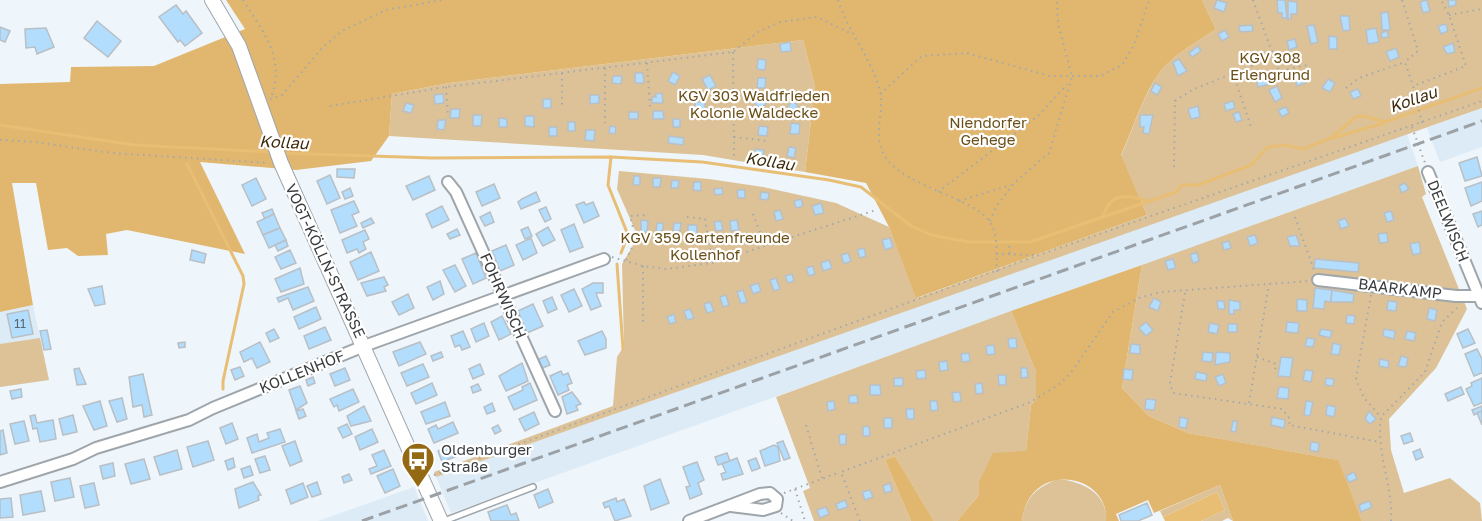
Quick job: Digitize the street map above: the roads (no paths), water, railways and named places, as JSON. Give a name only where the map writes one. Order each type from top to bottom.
[{"type":"street","name":"VOGT-KÖLLN-STRASSE","points":[[212,0],[239,46],[266,102],[272,137],[280,161],[443,521]]},
{"type":"street","name":"DEELWISCH","points":[[1427,169],[1481,298]]},
{"type":"street","name":"FOHRWISCH","points":[[448,182],[456,192],[555,411]]},
{"type":"street","name":"KOLLENHOF","points":[[0,483],[73,459],[96,448],[189,420],[364,346],[604,259]]},
{"type":"street","name":"BAARKAMP","points":[[1318,280],[1481,298]]},
{"type":"street","points":[[689,521],[760,494],[770,493],[775,496],[776,506],[768,510],[731,506]]},
{"type":"lane","points":[[443,521],[533,487]]},
{"type":"waterway","name":"Kollau","points":[[281,153],[432,158],[611,157],[702,162],[829,180],[861,187],[911,226],[931,235],[969,242],[1030,242],[1176,192],[1182,185],[1198,185],[1251,165],[1268,147],[1285,145],[1303,149],[1331,138],[1356,117],[1363,116],[1385,122],[1482,88]]},
{"type":"waterway","points":[[1333,138],[1384,123]]},
{"type":"waterway","name":"Kollau","points":[[0,125],[135,145],[272,152]]},
{"type":"waterway","points":[[611,157],[608,185],[628,235],[621,253]]},
{"type":"waterway","points":[[187,164],[243,276],[244,284],[223,389]]},
{"type":"waterway","points":[[1102,217],[1109,204],[1117,198],[1132,197],[1147,201]]},
{"type":"waterway","points":[[617,264],[623,349]]},
{"type":"railway","points":[[362,521],[1482,121]]},
{"type":"place","name":"Oldenburger Straße","points":[[418,488]]},
{"type":"park label","name":"KGV 308 Erlengrund","points":[[1270,66]]},
{"type":"park label","name":"KGV 303 Waldfrieden Kolonie Waldecke","points":[[754,104]]},
{"type":"park label","name":"Niendorfer Gehege","points":[[988,132]]},
{"type":"park label","name":"KGV 359 Gartenfreunde Kollenhof","points":[[705,246]]}]
